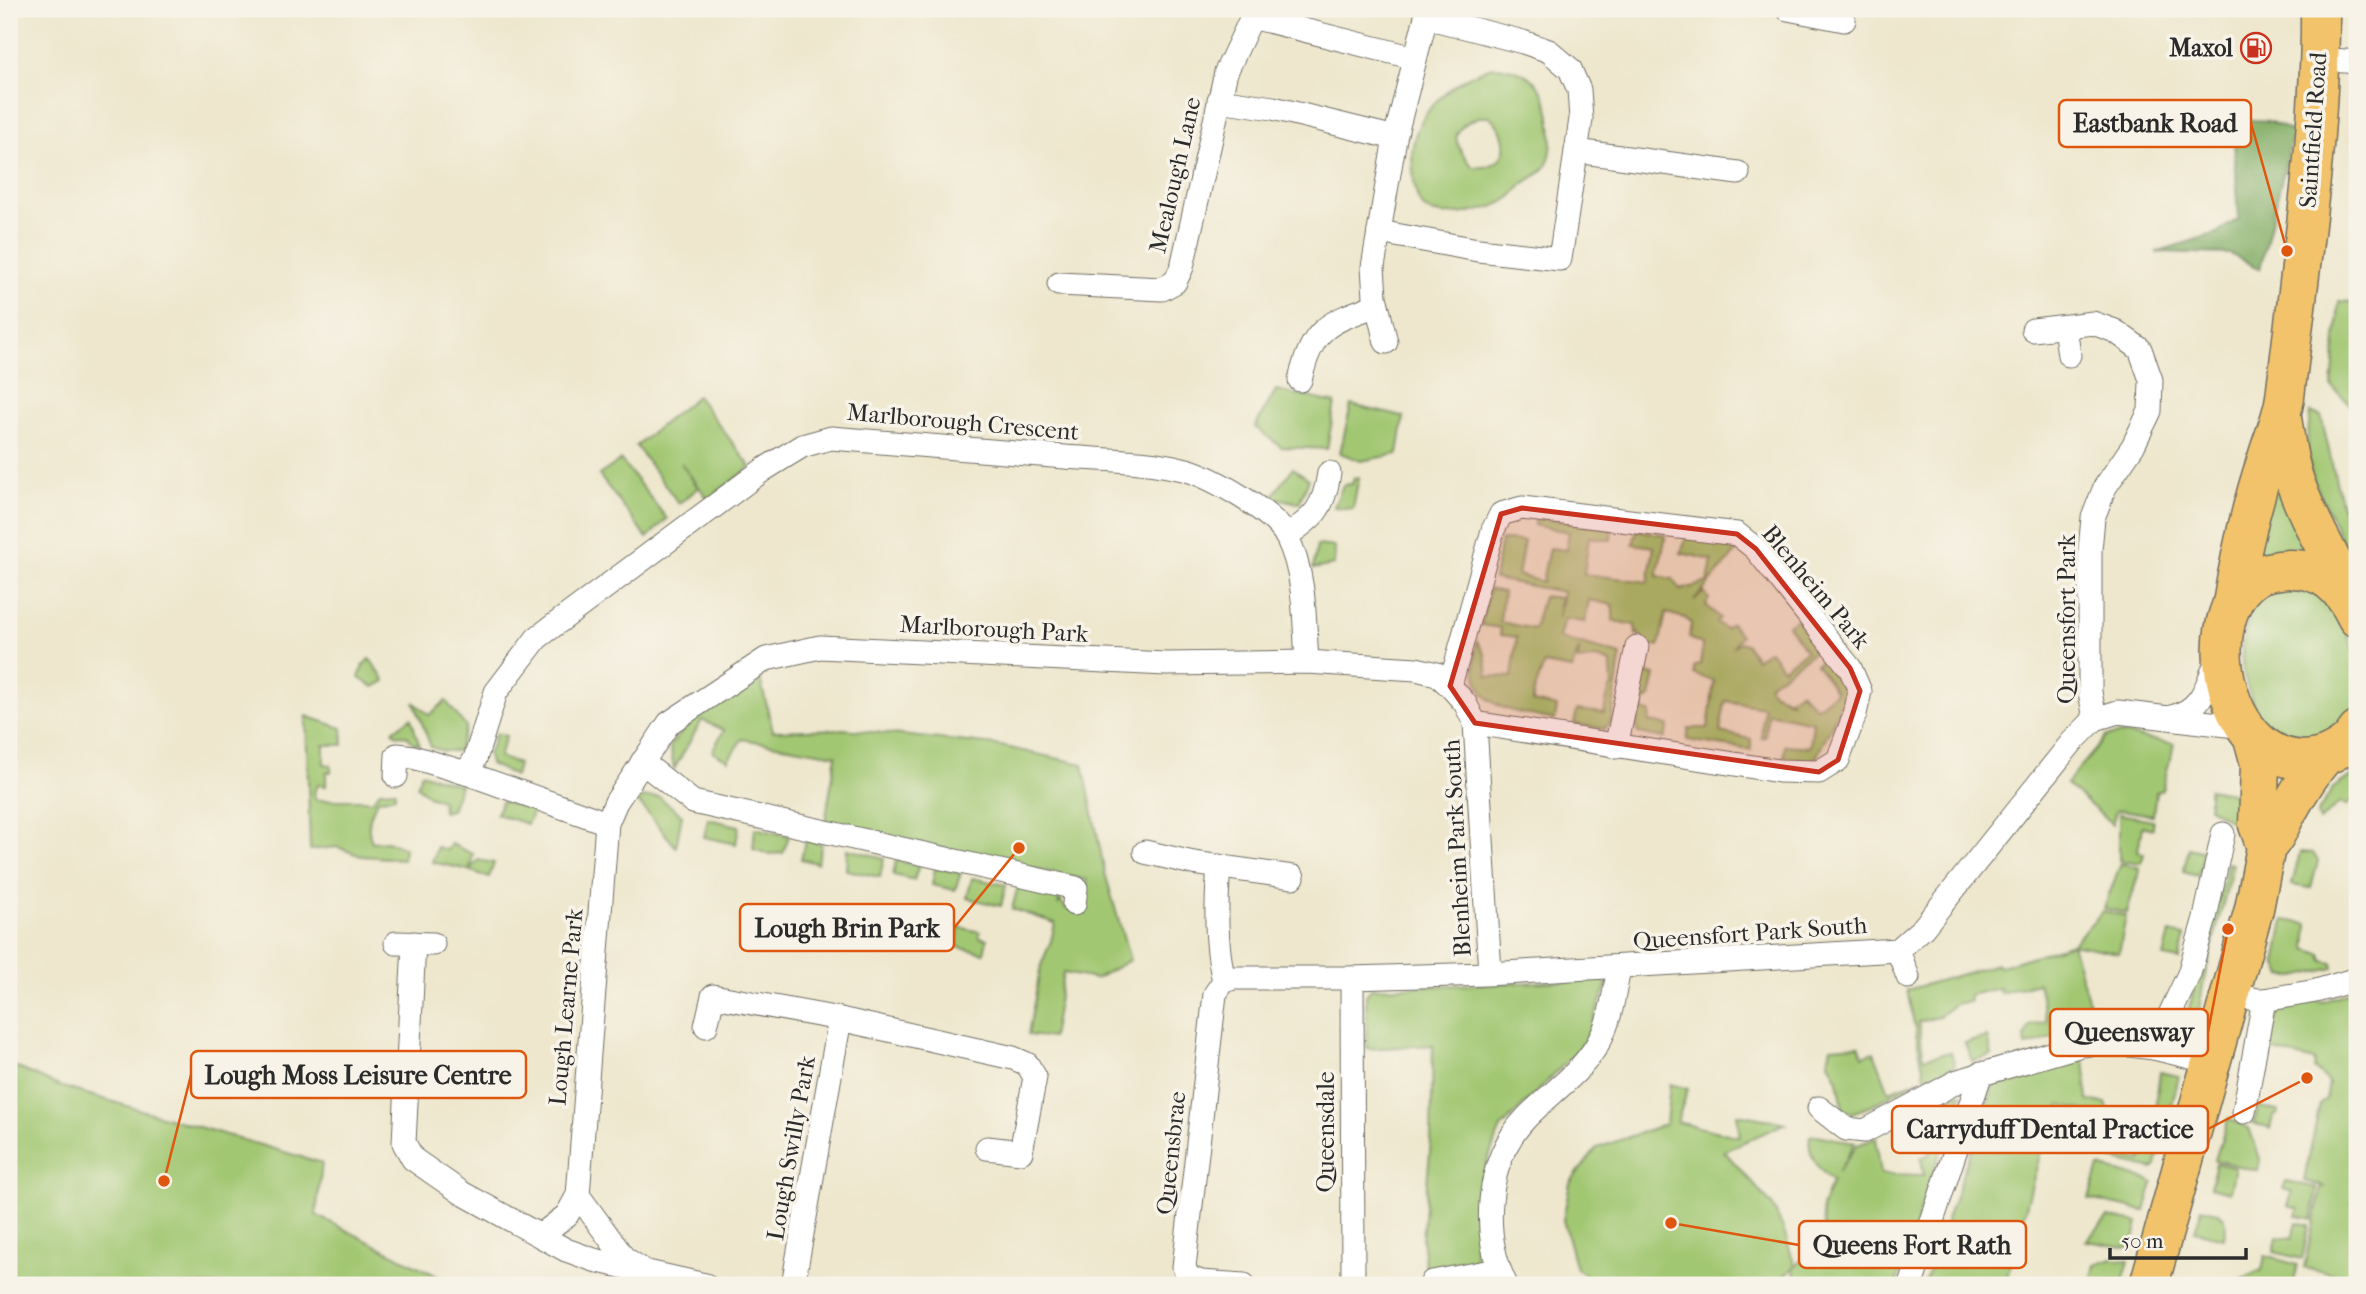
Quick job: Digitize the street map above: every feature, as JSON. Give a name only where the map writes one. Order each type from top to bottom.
[{"type":"highway","name":"Saintfield Road","points":[[2266,847],[2258,825],[2260,764],[2248,732],[2233,706],[2223,665],[2223,644],[2239,560],[2267,457],[2282,418],[2315,150],[2339,60],[2320,9]]},
{"type":"highway","name":"Saintfield Road","points":[[2282,418],[2290,466],[2297,488],[2337,569],[2354,612]]},
{"type":"highway","points":[[2232,604],[2244,587],[2258,576],[2274,570],[2296,569],[2316,572],[2329,579],[2354,612]]},
{"type":"highway","points":[[2248,732],[2271,752],[2288,758],[2307,760],[2346,745]]},
{"type":"highway","points":[[2149,1285],[2211,1062],[2247,996],[2254,909],[2266,847],[2274,840],[2287,811],[2311,771],[2346,745]]},
{"type":"street","points":[[1788,9],[1844,20]]},
{"type":"street","points":[[1253,13],[1415,58]]},
{"type":"street","name":"Mealough Lane","points":[[1059,284],[1162,289],[1175,282],[1182,267],[1226,72],[1253,13]]},
{"type":"street","points":[[1379,232],[1478,250],[1560,259],[1581,119],[1579,90],[1570,69],[1549,51],[1427,13],[1395,138],[1373,267],[1377,305],[1386,342]]},
{"type":"street","points":[[1219,100],[1273,108],[1395,138]]},
{"type":"street","points":[[1576,151],[1738,173]]},
{"type":"street","points":[[1300,380],[1307,350],[1319,333],[1350,315],[1377,305]]},
{"type":"street","name":"Queensfort Park","points":[[2033,330],[2093,323],[2115,331],[2140,349],[2151,380],[2150,411],[2133,446],[2105,487],[2093,518],[2090,550],[2090,692],[2095,719]]},
{"type":"street","points":[[2065,327],[2069,355]]},
{"type":"street","name":"Marlborough Crescent","points":[[466,773],[475,759],[496,692],[537,638],[763,470],[802,446],[831,438],[1126,462],[1185,470],[1213,479],[1272,518],[1286,536],[1301,575],[1307,662]]},
{"type":"street","points":[[1286,536],[1312,519],[1326,493],[1329,473]]},
{"type":"street","name":"Blenheim Park","points":[[1450,686],[1493,530],[1502,514],[1522,508],[1737,534],[1756,549],[1850,668],[1860,691],[1855,714],[1838,760],[1819,772],[1779,771],[1475,723]]},
{"type":"street","points":[[2171,717],[2184,714],[2195,707],[2223,644]]},
{"type":"street","name":"Marlborough Park","points":[[607,823],[616,802],[670,723],[766,659],[820,647],[1166,664],[1307,662],[1416,669],[1437,674],[1450,686]]},
{"type":"street","points":[[1616,747],[1637,647]]},
{"type":"street","name":"Blenheim Park South","points":[[1450,686],[1465,703],[1475,723],[1490,973]]},
{"type":"street","points":[[2095,719],[2118,712],[2171,717],[2248,732]]},
{"type":"street","name":"Queensfort Park South","points":[[1224,981],[1234,978],[1352,978],[1619,968],[1898,950],[1923,928],[2072,742],[2095,719]]},
{"type":"street","points":[[396,776],[397,755],[428,761],[607,823]]},
{"type":"street","points":[[642,762],[693,802],[1076,888],[1074,904]]},
{"type":"street","name":"Lough Learne Park","points":[[578,1195],[607,823]]},
{"type":"street","points":[[2154,1048],[2189,974],[2205,918],[2223,834]]},
{"type":"street","points":[[1145,852],[1293,877]]},
{"type":"street","points":[[1219,866],[1216,933],[1224,981]]},
{"type":"street","points":[[415,943],[404,1143],[413,1159],[462,1193],[566,1250],[594,1260],[705,1285]]},
{"type":"street","points":[[1898,950],[1908,977]]},
{"type":"street","points":[[1432,1282],[1502,1278],[1492,1244],[1490,1211],[1495,1181],[1506,1144],[1527,1117],[1580,1068],[1598,1045],[1610,1013],[1619,968]]},
{"type":"street","name":"Queensdale","points":[[1352,978],[1353,1285]]},
{"type":"street","points":[[2244,1112],[2247,996],[2316,991],[2357,979]]},
{"type":"street","name":"Queensbrae","points":[[1224,981],[1215,994],[1184,1267],[1188,1277],[1201,1282],[1244,1285]]},
{"type":"street","points":[[706,1026],[713,996],[840,1019],[1013,1058],[1027,1064],[1035,1077],[1021,1152],[987,1148]]},
{"type":"street","name":"Lough Swilly Park","points":[[793,1285],[840,1019]]},
{"type":"street","points":[[1819,1108],[1846,1129],[1865,1131],[1958,1081],[2082,1045],[2106,1042],[2154,1048],[2211,1062]]},
{"type":"street","points":[[1911,1285],[1981,1073]]},
{"type":"street","points":[[541,1235],[567,1215],[578,1195],[624,1258],[641,1270]]},
{"type":"highlighted area","points":[[1522,508],[1737,534],[1756,549],[1850,668],[1860,691],[1838,760],[1819,772],[1475,723],[1450,686],[1501,514]]},
{"type":"green space","points":[[1492,67],[1512,69],[1538,85],[1550,117],[1550,157],[1543,170],[1501,203],[1460,214],[1431,212],[1420,204],[1415,187],[1412,154],[1417,131],[1423,118],[1442,96],[1453,86]],"holes":[[[1479,117],[1490,117],[1502,134],[1504,151],[1494,164],[1473,167],[1458,145],[1457,133],[1468,122]]]},
{"type":"green space","points":[[2221,118],[2269,121],[2293,132],[2260,269],[2230,254],[2156,252],[2217,233],[2239,218],[2234,143]]},
{"type":"green space","points":[[2339,301],[2357,303],[2357,411],[2332,387]]},
{"type":"green space","points":[[1276,390],[1335,403],[1327,449],[1281,447],[1255,427]]},
{"type":"green space","points":[[697,396],[751,467],[708,499],[681,463],[698,488],[679,504],[636,446]]},
{"type":"green space","points":[[1351,405],[1404,417],[1398,454],[1361,461],[1340,453]]},
{"type":"green space","points":[[2310,412],[2321,416],[2357,562],[2357,574],[2312,476],[2307,448]]},
{"type":"green space","points":[[621,460],[667,519],[647,538],[599,475]]},
{"type":"green space","points":[[1293,468],[1309,479],[1299,503],[1272,497]]},
{"type":"green space","points":[[1359,477],[1353,509],[1334,507],[1343,485],[1352,484],[1354,478]]},
{"type":"green space","points":[[2278,488],[2320,556],[2252,560],[2272,490]]},
{"type":"green space","points":[[1535,518],[1612,527],[1611,540],[1589,537],[1584,574],[1648,582],[1654,547],[1633,544],[1637,530],[1666,535],[1657,576],[1673,579],[1681,590],[1708,582],[1712,560],[1681,553],[1686,537],[1743,544],[1694,601],[1704,592],[1709,599],[1706,605],[1720,618],[1716,622],[1725,629],[1731,624],[1741,635],[1733,647],[1740,642],[1746,644],[1756,659],[1769,650],[1783,668],[1806,651],[1788,625],[1797,619],[1819,648],[1768,685],[1773,692],[1793,703],[1788,699],[1800,691],[1816,708],[1836,692],[1816,664],[1827,656],[1847,693],[1816,758],[1809,761],[1784,757],[1785,745],[1810,747],[1813,722],[1768,713],[1765,737],[1761,738],[1764,707],[1725,701],[1720,732],[1751,739],[1751,750],[1687,740],[1689,728],[1708,728],[1714,681],[1694,674],[1694,667],[1701,664],[1702,644],[1689,638],[1691,623],[1685,618],[1666,613],[1659,646],[1648,646],[1638,633],[1636,635],[1635,625],[1613,621],[1613,605],[1589,600],[1585,622],[1564,619],[1559,638],[1621,655],[1611,722],[1605,729],[1574,724],[1577,710],[1604,713],[1612,686],[1611,663],[1596,658],[1578,661],[1579,649],[1572,669],[1544,664],[1533,695],[1533,702],[1557,707],[1555,720],[1504,708],[1492,702],[1483,693],[1477,680],[1477,641],[1485,654],[1488,676],[1512,677],[1517,637],[1500,635],[1501,628],[1481,625],[1489,589],[1503,592],[1500,622],[1534,629],[1543,596],[1560,598],[1558,619],[1563,592],[1494,579],[1501,540],[1524,541],[1518,575],[1542,582],[1549,548],[1566,550],[1569,532],[1534,525]]},
{"type":"green space","points":[[1317,545],[1335,547],[1334,565],[1313,569]]},
{"type":"green space","points":[[2303,586],[2333,601],[2357,657],[2357,707],[2349,726],[2319,742],[2285,738],[2262,725],[2248,691],[2243,667],[2246,625],[2259,601],[2269,592],[2281,587]]},
{"type":"green space","points":[[370,659],[385,681],[374,687],[359,678],[363,665]]},
{"type":"green space","points":[[1642,673],[1655,675],[1650,697],[1642,703],[1644,711],[1650,712],[1649,722],[1668,725],[1665,738],[1638,733],[1636,725]]},
{"type":"green space","points":[[759,674],[773,731],[844,729],[996,745],[1083,764],[1105,873],[1130,960],[1095,979],[1063,973],[1052,1038],[1028,1035],[1041,965],[1055,923],[1012,909],[1018,886],[1060,895],[1058,905],[1061,901],[1066,909],[1084,911],[1087,880],[825,823],[836,755],[742,739],[728,760],[712,751],[724,730],[702,720],[674,769],[670,745],[696,717]]},
{"type":"green space","points":[[446,701],[466,727],[458,751],[443,751],[431,747],[414,702],[429,715]]},
{"type":"green space","points":[[306,716],[342,728],[343,745],[324,745],[324,764],[331,765],[331,772],[326,772],[326,786],[318,785],[314,794],[316,800],[372,801],[380,791],[395,790],[395,796],[378,800],[371,815],[369,831],[372,842],[387,841],[404,848],[403,859],[361,856],[337,847],[310,850]]},
{"type":"green space","points":[[411,718],[419,744],[414,744],[407,736],[395,734],[393,731]]},
{"type":"green space","points":[[496,733],[506,736],[499,757],[518,764],[515,776],[490,764],[488,755]]},
{"type":"green space","points":[[2122,734],[2174,744],[2162,790],[2156,792],[2153,815],[2116,811],[2112,824],[2066,784],[2107,736]]},
{"type":"green space","points":[[2357,772],[2357,797],[2346,806],[2341,802],[2319,821],[2317,814],[2333,788]]},
{"type":"green space","points":[[421,773],[460,785],[451,810],[443,812],[442,800],[430,797],[417,786]]},
{"type":"green space","points":[[2209,789],[2238,794],[2238,814],[2233,823],[2209,807]]},
{"type":"green space","points":[[659,797],[682,815],[676,847],[635,798]]},
{"type":"green space","points":[[502,801],[534,810],[527,824],[496,814]]},
{"type":"green space","points":[[2119,814],[2153,820],[2153,829],[2142,826],[2138,851],[2144,854],[2141,863],[2119,860]]},
{"type":"green space","points":[[708,819],[739,826],[736,844],[704,837]]},
{"type":"green space","points":[[755,828],[789,836],[783,853],[769,854],[753,849]]},
{"type":"green space","points":[[806,840],[822,844],[817,863],[801,859]]},
{"type":"green space","points":[[451,844],[473,854],[470,869],[478,860],[494,863],[489,878],[469,870],[432,862],[437,847],[447,850]]},
{"type":"green space","points":[[2189,848],[2204,852],[2198,876],[2183,872]]},
{"type":"green space","points":[[847,849],[884,858],[880,877],[846,870]]},
{"type":"green space","points":[[2300,852],[2313,853],[2318,861],[2311,888],[2292,885]]},
{"type":"green space","points":[[896,861],[919,865],[914,880],[893,875]]},
{"type":"green space","points":[[2121,863],[2140,868],[2127,913],[2104,908]]},
{"type":"green space","points":[[2228,863],[2233,864],[2205,975],[2193,1038],[2178,1036],[2179,1027],[2189,1009]]},
{"type":"green space","points":[[935,868],[961,873],[955,890],[932,885]]},
{"type":"green space","points":[[972,878],[1006,885],[1001,906],[967,898]]},
{"type":"green space","points":[[2103,911],[2126,916],[2119,953],[2072,944]]},
{"type":"green space","points":[[2284,920],[2308,924],[2306,949],[2321,954],[2323,961],[2333,963],[2334,968],[2295,977],[2282,975],[2276,963]]},
{"type":"green space","points":[[959,927],[980,932],[979,937],[987,939],[984,953],[957,947]]},
{"type":"green space","points":[[2170,933],[2185,936],[2179,960],[2164,957]]},
{"type":"green space","points":[[2072,944],[2096,1026],[2064,1035],[2064,1022],[2073,1021],[2070,1012],[2050,1017],[2055,1037],[2026,1046],[2025,1037],[2029,1026],[2047,1021],[2038,983],[2000,993],[1999,988],[1969,995],[1970,1001],[1955,1004],[1938,1017],[1918,1022],[1924,1058],[1951,1052],[1955,1066],[1925,1077],[1907,990],[1997,964],[1998,967]]},
{"type":"green space","points":[[1602,980],[1607,984],[1587,1037],[1577,1051],[1501,1128],[1488,1159],[1478,1210],[1475,1261],[1426,1269],[1422,1239],[1431,1140],[1433,1045],[1367,1049],[1366,995],[1372,988]]},
{"type":"green space","points":[[2357,989],[2357,1200],[2352,1203],[2357,1213],[2357,1278],[2304,1268],[2321,1188],[2326,1187],[2304,1181],[2320,1104],[2326,1100],[2329,1083],[2314,1069],[2315,1061],[2270,1050],[2273,1026],[2279,1010],[2313,999],[2323,1002]]},
{"type":"green space","points":[[1987,1037],[1992,1055],[1972,1061],[1965,1043]]},
{"type":"green space","points":[[1858,1045],[1863,1056],[1874,1052],[1889,1091],[1919,1080],[1871,1106],[1852,1113],[1843,1108],[1838,1080],[1828,1060],[1831,1047]]},
{"type":"green space","points":[[2084,1059],[2088,1101],[2106,1103],[2110,1116],[2061,1105],[2044,1140],[2005,1285],[1924,1285],[1993,1087],[1998,1081],[2007,1078]]},
{"type":"green space","points":[[9,1064],[59,1086],[322,1163],[316,1215],[455,1285],[9,1285]]},
{"type":"green space","points":[[2160,1072],[2179,1076],[2166,1129],[2153,1126]]},
{"type":"green space","points":[[1670,1084],[1688,1089],[1677,1122],[1740,1137],[1737,1114],[1786,1123],[1724,1151],[1772,1205],[1783,1228],[1795,1266],[1807,1255],[1826,1247],[1822,1207],[1832,1181],[1815,1161],[1810,1149],[1810,1136],[1855,1143],[1838,1172],[1857,1145],[1876,1138],[1881,1174],[1924,1175],[1921,1158],[1930,1154],[1925,1132],[1916,1116],[1956,1094],[1962,1094],[1896,1285],[1795,1285],[1794,1267],[1779,1281],[1770,1285],[1600,1285],[1576,1269],[1563,1220],[1570,1183],[1597,1148],[1666,1124]]},
{"type":"green space","points":[[2259,1107],[2278,1111],[2277,1115],[2273,1116],[2270,1129],[2253,1123]]},
{"type":"green space","points":[[2062,1118],[2089,1125],[2084,1146],[2141,1161],[2152,1136],[2162,1139],[2156,1166],[2153,1169],[2045,1143]]},
{"type":"green space","points":[[2228,1119],[2249,1128],[2260,1159],[2258,1171],[2215,1160]]},
{"type":"green space","points":[[2216,1163],[2235,1168],[2230,1192],[2210,1187]]},
{"type":"green space","points":[[2099,1167],[2153,1183],[2145,1211],[2089,1199]]},
{"type":"green space","points":[[2286,1181],[2317,1188],[2312,1219],[2297,1216],[2299,1209],[2288,1206],[2292,1192],[2283,1189]]},
{"type":"green space","points":[[2202,1208],[2224,1216],[2224,1238],[2195,1231]]},
{"type":"green space","points":[[2108,1217],[2138,1222],[2132,1248],[2086,1241]]},
{"type":"green space","points":[[2297,1222],[2309,1225],[2302,1259],[2274,1252],[2277,1237],[2292,1239]]},
{"type":"green space","points":[[2265,1256],[2298,1265],[2293,1285],[2239,1285],[2241,1280],[2262,1270]]},
{"type":"green space","points":[[2112,1259],[2129,1261],[2122,1285],[2090,1285],[2095,1265]]},
{"type":"place","name":"Maxol","points":[[2256,48]]},
{"type":"place","name":"Eastbank Road","points":[[2287,251]]},
{"type":"place","name":"Lough Brin Park","points":[[1019,848]]},
{"type":"place","name":"Queensway","points":[[2228,929]]},
{"type":"place","name":"Carryduff Dental Practice","points":[[2307,1078]]},
{"type":"place","name":"Lough Moss Leisure Centre","points":[[164,1181]]},
{"type":"place","name":"Queens Fort Rath","points":[[1671,1223]]}]
